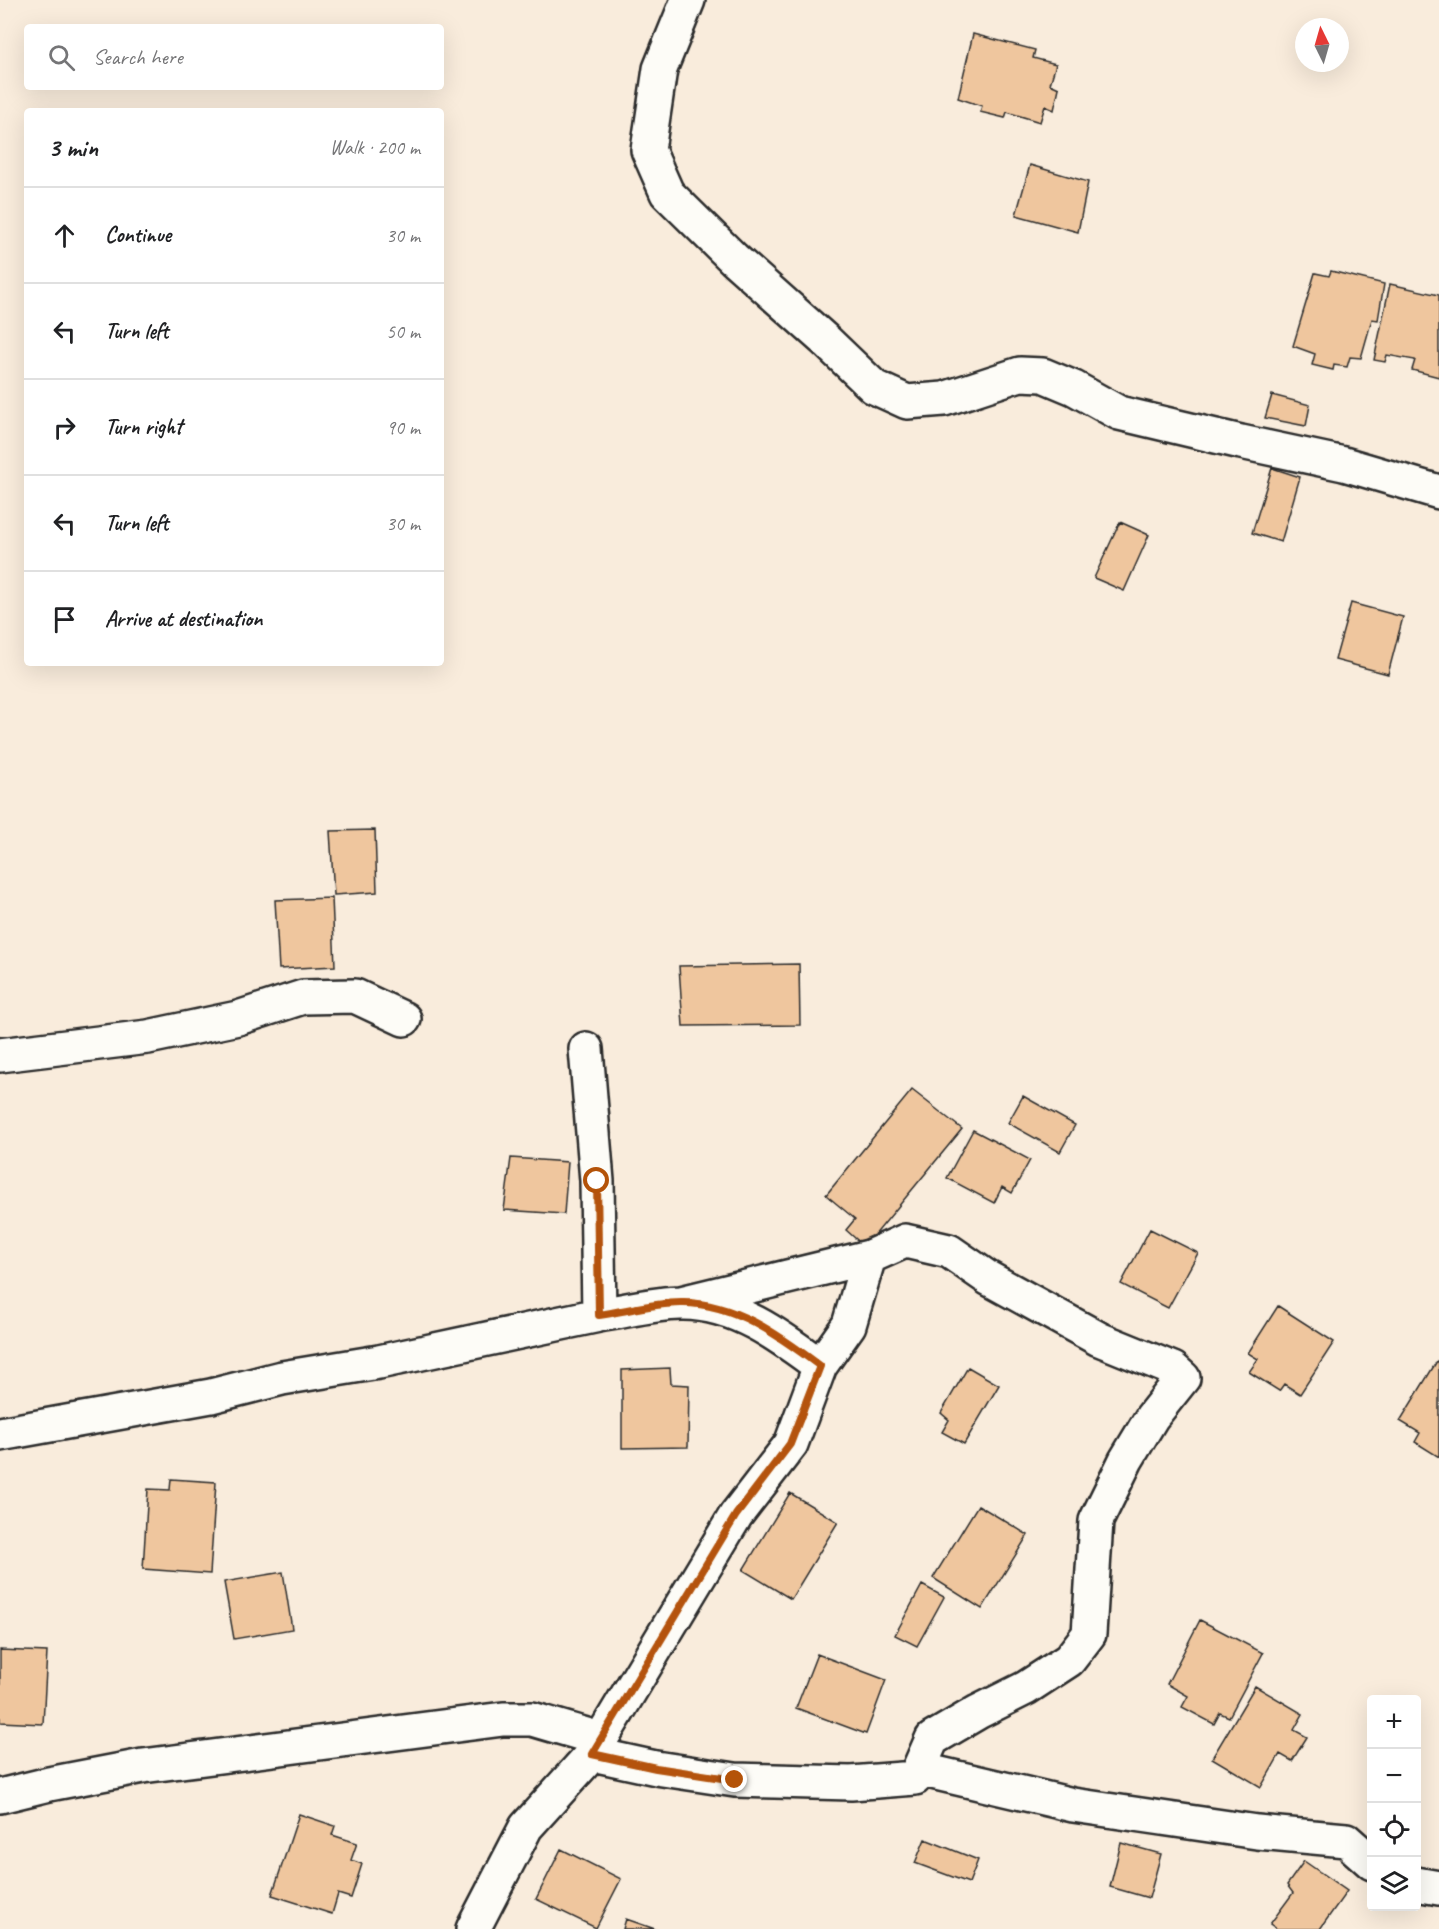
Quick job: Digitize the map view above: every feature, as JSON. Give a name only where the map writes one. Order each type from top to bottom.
[{"type":"street","points":[[688,0],[660,69],[648,150],[667,193],[734,259],[874,387],[907,402],[944,399],[1020,375],[1043,375],[1074,388],[1119,413],[1344,464],[1439,492]]},
{"type":"street","points":[[0,1055],[148,1037],[238,1018],[303,997],[355,996],[404,1019]]},
{"type":"street","points":[[586,1049],[597,1181],[599,1315]]},
{"type":"street","points":[[0,1434],[200,1398],[282,1378],[378,1362],[599,1315],[681,1303],[868,1257],[905,1241],[949,1251],[988,1278],[1099,1340],[1173,1369],[1183,1378],[1152,1417],[1131,1451],[1096,1521],[1089,1634],[1069,1660],[1026,1688],[932,1739],[915,1778],[851,1784],[735,1780],[656,1768],[532,1719],[503,1719],[143,1766],[0,1796]]},
{"type":"street","points":[[473,1929],[526,1827],[596,1746],[736,1515],[790,1444],[820,1366],[849,1325],[868,1257]]},
{"type":"street","points":[[681,1303],[719,1306],[779,1335],[820,1366]]},
{"type":"street","points":[[919,1769],[1073,1805],[1257,1832],[1346,1840],[1367,1859]]},
{"type":"street","points":[[1421,1885],[1439,1888]]},
{"type":"building","points":[[973,34],[1035,50],[1033,58],[1056,64],[1050,84],[1059,88],[1054,110],[1045,106],[1040,122],[1007,112],[1005,118],[980,112],[982,106],[958,98]]},
{"type":"building","points":[[1030,165],[1088,182],[1078,232],[1016,215]]},
{"type":"building","points":[[1331,271],[1384,284],[1378,320],[1372,319],[1361,358],[1350,357],[1347,367],[1334,365],[1333,370],[1312,365],[1315,354],[1293,346],[1315,273],[1329,276]]},
{"type":"building","points":[[1390,284],[1439,295],[1439,377],[1412,370],[1415,360],[1387,355],[1385,362],[1374,360]]},
{"type":"building","points":[[1272,395],[1310,405],[1306,426],[1265,418]]},
{"type":"building","points":[[1272,468],[1300,477],[1281,542],[1252,533]]},
{"type":"building","points":[[1120,522],[1149,535],[1124,591],[1094,578]]},
{"type":"building","points":[[1351,603],[1403,617],[1388,674],[1335,660]]},
{"type":"building","points":[[375,830],[377,892],[334,895],[330,831]]},
{"type":"building","points":[[332,898],[335,966],[279,969],[275,900]]},
{"type":"building","points":[[799,964],[800,1025],[683,1026],[679,966]]},
{"type":"building","points":[[912,1090],[962,1129],[865,1247],[846,1230],[855,1219],[826,1195]]},
{"type":"building","points":[[1023,1096],[1075,1125],[1060,1152],[1008,1123]]},
{"type":"building","points":[[973,1130],[1030,1160],[1012,1193],[1002,1187],[994,1203],[947,1178]]},
{"type":"building","points":[[511,1158],[568,1162],[564,1214],[504,1210]]},
{"type":"building","points":[[1150,1229],[1198,1253],[1168,1308],[1121,1284]]},
{"type":"building","points":[[1278,1306],[1334,1342],[1300,1394],[1284,1384],[1279,1391],[1249,1372],[1258,1359],[1248,1353]]},
{"type":"building","points":[[1437,1361],[1439,1363],[1439,1457],[1415,1442],[1420,1433],[1400,1421]]},
{"type":"building","points":[[968,1367],[999,1385],[964,1444],[942,1432],[949,1420],[941,1413]]},
{"type":"building","points":[[670,1368],[671,1384],[689,1385],[688,1447],[622,1448],[622,1370]]},
{"type":"building","points":[[171,1479],[216,1482],[210,1574],[143,1569],[148,1489],[170,1490]]},
{"type":"building","points":[[790,1493],[838,1522],[791,1599],[743,1570]]},
{"type":"building","points":[[978,1505],[1028,1535],[982,1609],[933,1578]]},
{"type":"building","points":[[283,1572],[292,1629],[234,1639],[224,1582]]},
{"type":"building","points":[[922,1585],[944,1597],[917,1646],[895,1635]]},
{"type":"building","points":[[1200,1620],[1263,1653],[1229,1717],[1220,1713],[1214,1724],[1182,1707],[1188,1696],[1167,1684]]},
{"type":"building","points":[[0,1650],[47,1652],[43,1724],[0,1722]]},
{"type":"building","points":[[817,1654],[886,1680],[866,1734],[796,1708]]},
{"type":"building","points":[[1255,1686],[1303,1714],[1294,1730],[1307,1737],[1292,1761],[1280,1754],[1261,1787],[1212,1758]]},
{"type":"building","points":[[299,1814],[335,1826],[332,1835],[357,1843],[351,1860],[362,1864],[351,1898],[338,1894],[332,1914],[272,1895]]},
{"type":"building","points":[[925,1839],[978,1860],[969,1883],[915,1863]]},
{"type":"building","points":[[1121,1843],[1161,1854],[1149,1898],[1110,1887]]},
{"type":"building","points":[[561,1849],[621,1879],[596,1928],[536,1899]]},
{"type":"building","points":[[1304,1861],[1347,1891],[1320,1929],[1277,1929],[1270,1924],[1293,1893],[1287,1885]]},
{"type":"building","points":[[626,1919],[655,1929],[623,1929]]},
{"type":"route","points":[[597,1181],[599,1315],[681,1303],[719,1306],[779,1335],[820,1366],[790,1444],[736,1515],[592,1754],[656,1768],[735,1780]]}]
